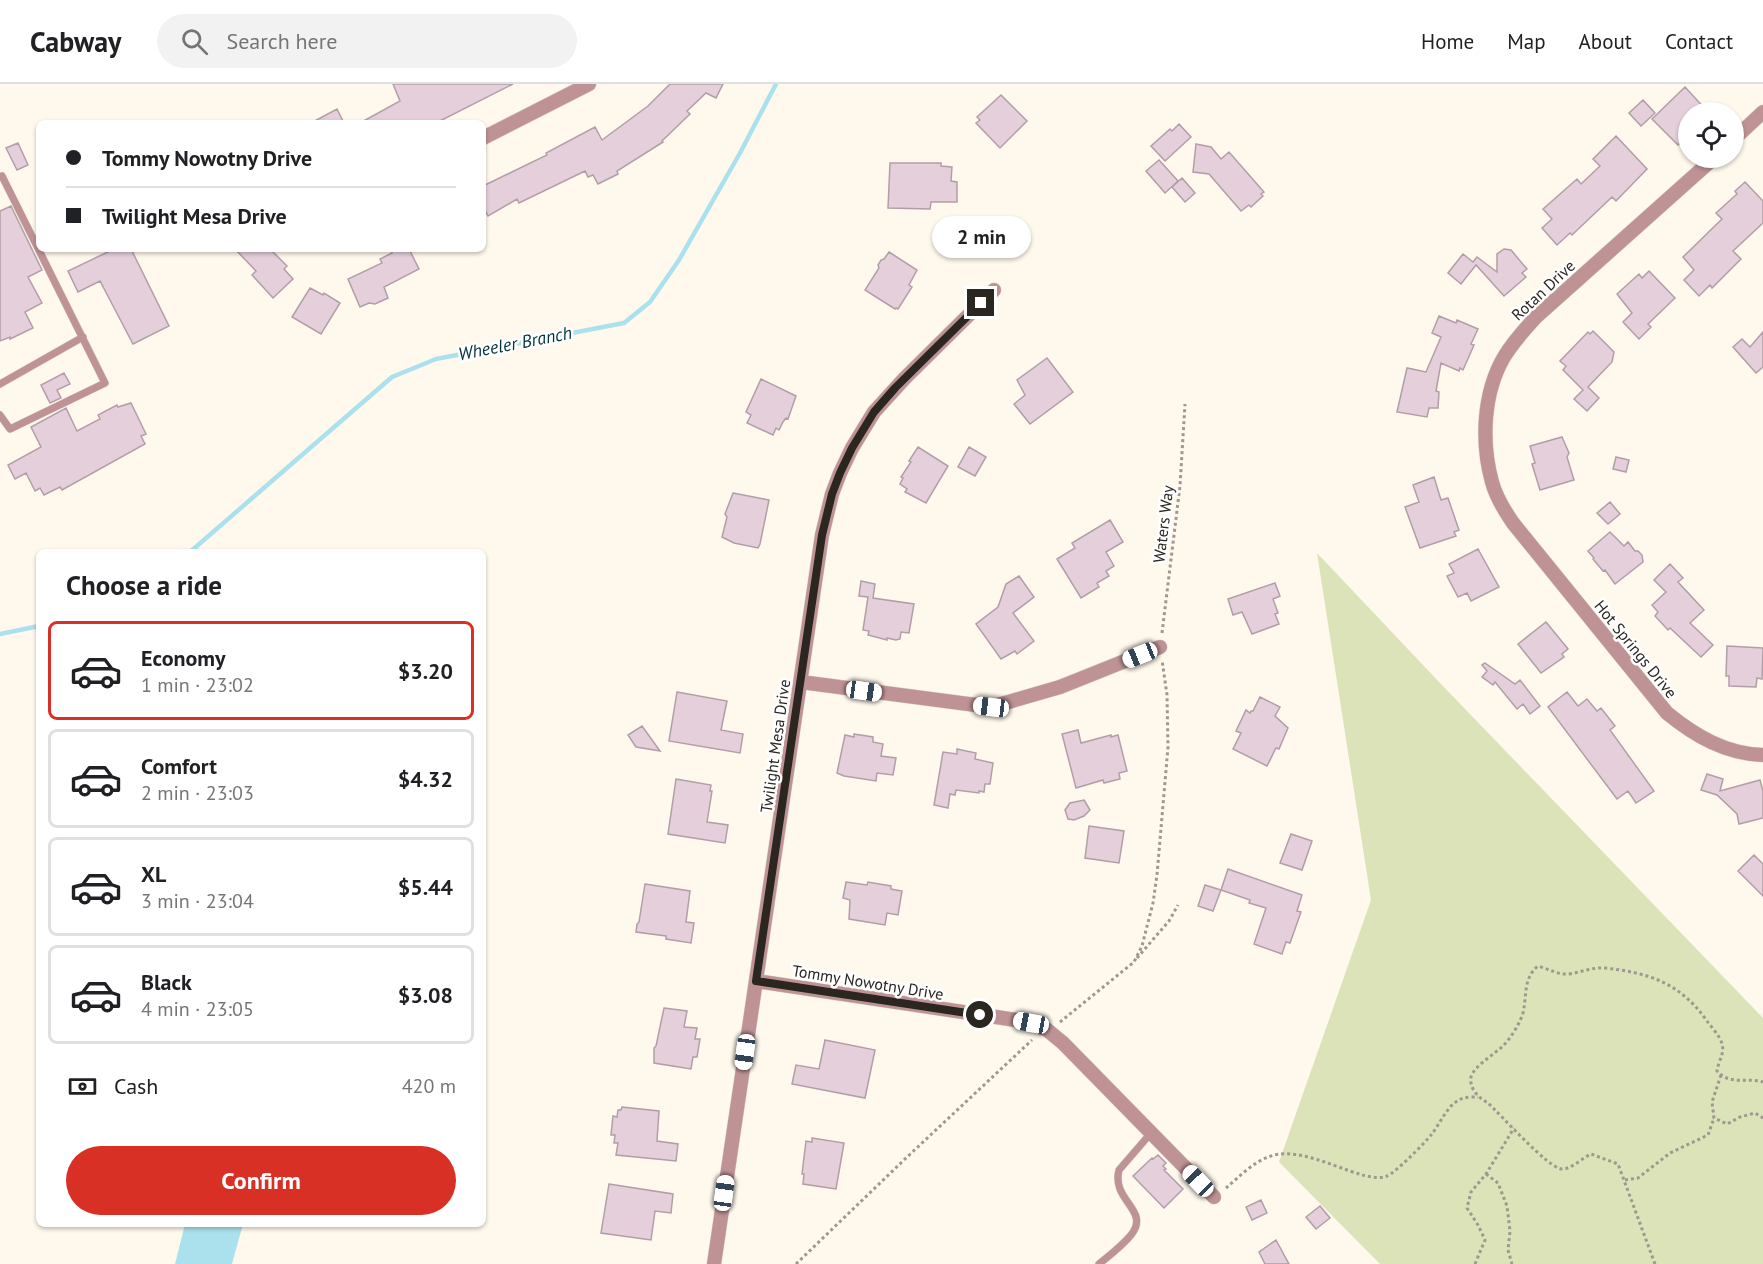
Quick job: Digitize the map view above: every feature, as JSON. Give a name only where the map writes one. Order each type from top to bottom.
[{"type":"street","points":[[486,136],[589,84]]},
{"type":"street","points":[[1744,130],[1763,112]]},
{"type":"street","name":"Rotan Drive","points":[[1513,523],[1496,493],[1486,456],[1487,411],[1493,384],[1503,359],[1515,340],[1536,317],[1703,168]]},
{"type":"street","name":"Twilight Mesa Drive","points":[[714,1264],[826,516],[840,473],[868,420],[886,397],[994,290]]},
{"type":"street","name":"Hot Springs Drive","points":[[1513,523],[1668,713],[1697,735],[1715,744],[1736,751],[1763,754]]},
{"type":"street","points":[[801,682],[991,707],[1059,687],[1160,647]]},
{"type":"street","name":"Tommy Nowotny Drive","points":[[756,981],[1016,1020],[1046,1029]]},
{"type":"street","points":[[1046,1029],[1063,1043],[1214,1197]]},
{"type":"lane","points":[[0,177],[2,176],[36,244]]},
{"type":"lane","points":[[0,415],[10,429],[105,383],[40,252]]},
{"type":"lane","points":[[0,384],[83,337]]},
{"type":"lane","points":[[1099,1264],[1131,1236],[1136,1228],[1136,1214],[1121,1194],[1117,1185],[1117,1177],[1119,1170],[1151,1133]]},
{"type":"path","name":"Waters Way","points":[[1134,962],[1142,946],[1153,903],[1168,747],[1167,695],[1160,647],[1180,486],[1185,404]]},
{"type":"path","points":[[796,1264],[906,1158],[1046,1029],[1076,1011],[1134,962],[1169,921],[1178,905]]},
{"type":"path","points":[[1654,1264],[1618,1164],[1591,1154],[1569,1168],[1558,1169],[1540,1156],[1488,1103],[1478,1097],[1472,1084],[1471,1076],[1475,1070],[1504,1045],[1516,1030],[1523,1013],[1529,975],[1538,966],[1557,973],[1568,974],[1603,968],[1647,975],[1668,983],[1699,1010],[1715,1031],[1722,1045],[1717,1071],[1720,1075],[1736,1081],[1759,1080],[1763,1082]]},
{"type":"path","points":[[1625,1180],[1638,1178],[1670,1153],[1708,1135],[1714,1118],[1712,1102],[1720,1075]]},
{"type":"path","points":[[1214,1197],[1261,1160],[1273,1155],[1296,1154],[1371,1177],[1387,1176],[1423,1145],[1454,1103],[1464,1098],[1478,1097]]},
{"type":"path","points":[[1714,1118],[1727,1124],[1755,1113],[1763,1118]]},
{"type":"path","points":[[1475,1264],[1485,1240],[1479,1225],[1467,1208],[1471,1192],[1486,1174],[1514,1128]]},
{"type":"path","points":[[1486,1174],[1498,1183],[1507,1206],[1510,1231],[1508,1250],[1512,1264]]},
{"type":"green space","points":[[1317,553],[1763,1018],[1763,1264],[1380,1264],[1279,1162],[1371,900]]},
{"type":"water","points":[[184,1227],[242,1227],[232,1264],[175,1264]]},
{"type":"building","points":[[393,84],[513,84],[442,120],[365,120],[400,101]]},
{"type":"building","points":[[670,84],[723,84],[716,98],[706,93],[687,111],[690,114],[663,142],[617,171],[618,174],[598,184],[593,175],[588,177],[585,171],[519,203],[517,199],[488,216],[486,185],[547,155],[546,153],[595,127],[602,140],[648,106]]},
{"type":"building","points":[[1685,87],[1699,102],[1678,102],[1678,145],[1652,119]]},
{"type":"building","points":[[1001,95],[1027,121],[1000,148],[976,123],[980,120],[977,117]]},
{"type":"building","points":[[1643,100],[1655,113],[1641,126],[1629,113]]},
{"type":"building","points":[[337,109],[342,120],[317,120]]},
{"type":"building","points":[[1179,124],[1191,137],[1165,161],[1151,146]]},
{"type":"building","points":[[1616,136],[1647,169],[1616,201],[1612,197],[1572,235],[1570,233],[1557,245],[1542,228],[1552,219],[1543,209],[1577,179],[1581,184],[1600,166],[1593,159]]},
{"type":"building","points":[[18,143],[28,165],[17,170],[6,148]]},
{"type":"building","points":[[1196,144],[1211,147],[1221,159],[1229,152],[1264,192],[1261,194],[1263,196],[1251,207],[1249,205],[1241,211],[1209,174],[1193,172]]},
{"type":"building","points":[[1159,160],[1178,181],[1165,193],[1146,171]]},
{"type":"building","points":[[890,163],[941,163],[941,166],[952,167],[951,181],[957,182],[957,202],[931,202],[930,209],[888,208]]},
{"type":"building","points":[[1182,178],[1195,193],[1185,202],[1172,187]]},
{"type":"building","points":[[1745,182],[1763,201],[1763,223],[1733,251],[1741,259],[1712,288],[1710,285],[1699,296],[1684,280],[1694,270],[1683,257],[1722,219],[1716,213],[1737,194],[1735,191]]},
{"type":"building","points":[[11,206],[42,270],[28,277],[42,303],[25,312],[33,328],[10,339],[10,337],[0,341],[0,211]]},
{"type":"building","points":[[1504,249],[1511,250],[1527,269],[1522,273],[1526,277],[1504,296],[1476,265],[1461,284],[1448,273],[1463,254],[1473,262],[1477,257],[1497,272],[1497,254]]},
{"type":"building","points":[[108,252],[132,252],[169,326],[133,344],[100,281],[78,292],[68,271]]},
{"type":"building","points":[[238,252],[273,252],[287,266],[284,269],[293,279],[273,298],[252,275],[256,271]]},
{"type":"building","points":[[410,252],[419,269],[384,287],[388,298],[360,307],[348,279],[382,263],[380,259],[392,253]]},
{"type":"building","points":[[889,252],[917,270],[909,285],[912,287],[898,309],[865,290],[879,268],[881,260]]},
{"type":"building","points":[[1649,271],[1675,298],[1648,324],[1651,327],[1639,339],[1623,322],[1632,313],[1617,294],[1639,274],[1642,278]]},
{"type":"building","points":[[310,288],[340,303],[321,334],[292,317]]},
{"type":"building","points":[[1439,316],[1456,323],[1457,320],[1478,329],[1471,344],[1474,345],[1463,370],[1460,368],[1459,371],[1441,363],[1436,391],[1439,392],[1438,408],[1429,408],[1427,417],[1397,412],[1407,368],[1426,372],[1441,337],[1432,333]]},
{"type":"building","points":[[1593,331],[1614,352],[1612,362],[1588,387],[1599,398],[1587,411],[1574,399],[1583,390],[1563,370],[1566,366],[1560,361],[1588,332],[1590,334]]},
{"type":"building","points":[[1763,332],[1763,367],[1756,373],[1733,347],[1742,339],[1750,347]]},
{"type":"building","points":[[1047,358],[1073,392],[1030,424],[1014,404],[1025,395],[1017,380]]},
{"type":"building","points":[[64,373],[70,384],[57,390],[61,398],[50,403],[41,385]]},
{"type":"building","points":[[761,379],[796,396],[788,419],[786,418],[779,430],[776,428],[773,435],[747,423],[751,415],[746,412]]},
{"type":"building","points":[[131,403],[146,434],[141,436],[145,444],[62,490],[60,487],[44,495],[40,488],[35,491],[26,473],[15,479],[8,465],[41,447],[31,427],[66,408],[77,431],[100,419],[98,415],[117,405],[118,407]]},
{"type":"building","points":[[1562,437],[1569,453],[1567,457],[1574,480],[1540,490],[1532,464],[1535,463],[1530,446]]},
{"type":"building","points":[[918,447],[948,466],[926,503],[905,492],[907,489],[900,484],[903,478],[901,477]]},
{"type":"building","points":[[969,447],[986,457],[975,476],[958,467]]},
{"type":"building","points":[[1616,457],[1629,460],[1626,472],[1613,469]]},
{"type":"building","points":[[1434,477],[1441,500],[1448,498],[1459,530],[1454,532],[1456,536],[1420,548],[1405,507],[1419,502],[1413,485]]},
{"type":"building","points":[[733,493],[769,500],[758,548],[734,543],[722,537],[727,517],[725,514]]},
{"type":"building","points":[[1610,502],[1620,514],[1608,524],[1597,513]]},
{"type":"building","points":[[1110,520],[1123,542],[1106,552],[1114,566],[1106,571],[1109,576],[1097,583],[1099,587],[1081,598],[1057,559],[1075,548],[1072,543]]},
{"type":"building","points":[[1610,532],[1624,546],[1628,542],[1635,551],[1638,551],[1642,555],[1643,562],[1615,584],[1588,551]]},
{"type":"building","points":[[1478,549],[1499,587],[1471,601],[1467,593],[1458,597],[1447,576],[1454,573],[1449,564]]},
{"type":"building","points":[[1670,564],[1683,578],[1678,582],[1704,610],[1690,623],[1713,645],[1701,657],[1670,628],[1668,630],[1655,616],[1658,612],[1652,605],[1666,592],[1654,580]]},
{"type":"building","points":[[1019,576],[1034,597],[1013,613],[1034,641],[1017,654],[1015,651],[1001,659],[976,624],[998,607],[1006,584]]},
{"type":"building","points":[[861,581],[875,584],[873,598],[914,604],[909,633],[901,632],[900,639],[887,638],[887,640],[868,635],[869,631],[863,630],[868,597],[859,596]]},
{"type":"building","points":[[1275,583],[1280,596],[1273,599],[1279,624],[1252,634],[1242,612],[1233,615],[1228,599]]},
{"type":"building","points":[[1546,622],[1568,649],[1562,654],[1564,657],[1541,673],[1518,644]]},
{"type":"building","points":[[1727,646],[1763,648],[1762,679],[1757,678],[1756,687],[1729,686],[1729,676],[1726,676]]},
{"type":"building","points":[[1485,663],[1515,684],[1520,680],[1540,706],[1530,714],[1523,704],[1517,709],[1495,682],[1493,685],[1482,677],[1487,671],[1482,665]]},
{"type":"building","points":[[677,692],[727,701],[721,730],[743,734],[740,753],[669,741]]},
{"type":"building","points":[[1567,692],[1578,706],[1587,699],[1597,711],[1601,708],[1615,726],[1610,730],[1654,791],[1636,803],[1628,791],[1617,799],[1548,707]]},
{"type":"building","points":[[1260,697],[1280,707],[1275,716],[1288,728],[1279,749],[1276,748],[1267,766],[1233,749],[1241,733],[1236,731],[1246,710],[1250,713],[1253,711]]},
{"type":"building","points":[[642,726],[660,751],[636,747],[628,735]]},
{"type":"building","points":[[1078,730],[1081,743],[1118,735],[1127,771],[1119,773],[1120,779],[1104,783],[1103,780],[1076,788],[1062,734]]},
{"type":"building","points":[[854,734],[873,737],[873,742],[883,744],[881,756],[896,758],[893,775],[877,773],[876,781],[837,773],[845,735],[854,737]]},
{"type":"building","points":[[957,749],[976,753],[975,759],[993,763],[990,784],[985,784],[984,792],[979,791],[979,793],[956,790],[955,795],[950,794],[948,808],[934,805],[943,752],[957,754]]},
{"type":"building","points":[[1707,774],[1723,779],[1720,791],[1760,780],[1763,791],[1763,818],[1739,824],[1737,814],[1717,795],[1701,790]]},
{"type":"building","points":[[676,779],[711,785],[707,822],[728,825],[725,843],[668,834]]},
{"type":"building","points":[[1084,800],[1090,810],[1084,816],[1074,820],[1068,819],[1065,810],[1070,803]]},
{"type":"building","points":[[1089,826],[1124,831],[1119,863],[1085,858]]},
{"type":"building","points":[[1291,834],[1312,841],[1302,870],[1280,863]]},
{"type":"building","points":[[1754,855],[1763,864],[1763,896],[1738,871]]},
{"type":"building","points":[[1228,869],[1302,895],[1297,911],[1301,912],[1290,943],[1286,942],[1282,954],[1254,944],[1266,908],[1221,890]]},
{"type":"building","points":[[846,882],[867,885],[868,882],[891,886],[891,889],[902,891],[898,915],[887,913],[885,925],[849,919],[850,900],[843,898]]},
{"type":"building","points":[[645,884],[690,891],[686,922],[694,923],[691,943],[666,939],[666,936],[636,932]]},
{"type":"building","points":[[1205,885],[1221,890],[1213,911],[1198,906]]},
{"type":"building","points":[[664,1008],[687,1011],[684,1027],[697,1028],[695,1039],[700,1039],[697,1057],[693,1057],[691,1069],[654,1063],[654,1048]]},
{"type":"building","points":[[825,1040],[875,1050],[865,1098],[792,1084],[796,1065],[819,1069]]},
{"type":"building","points":[[622,1107],[659,1111],[657,1141],[678,1144],[676,1161],[616,1155],[618,1143],[614,1143],[615,1135],[611,1135],[613,1116],[617,1117],[618,1110]]},
{"type":"building","points":[[812,1138],[844,1143],[836,1189],[803,1184],[806,1141],[812,1142]]},
{"type":"building","points":[[1158,1155],[1166,1163],[1163,1166],[1166,1169],[1164,1170],[1183,1189],[1164,1208],[1133,1176]]},
{"type":"building","points":[[609,1184],[673,1194],[671,1213],[655,1211],[651,1240],[601,1233]]},
{"type":"building","points":[[1261,1200],[1267,1213],[1252,1220],[1246,1207]]},
{"type":"building","points":[[1320,1206],[1330,1218],[1316,1229],[1306,1217]]},
{"type":"building","points":[[1276,1240],[1289,1264],[1265,1264],[1259,1252]]},
{"type":"waterway","name":"Wheeler Branch","points":[[193,549],[392,377],[436,359],[624,323],[650,302],[679,260],[776,84]]},
{"type":"waterway","name":"Wheeler Branch","points":[[0,634],[36,627]]},
{"type":"route","points":[[980,1015],[756,981],[822,535],[832,494],[852,448],[874,412],[886,397],[981,303]]}]
